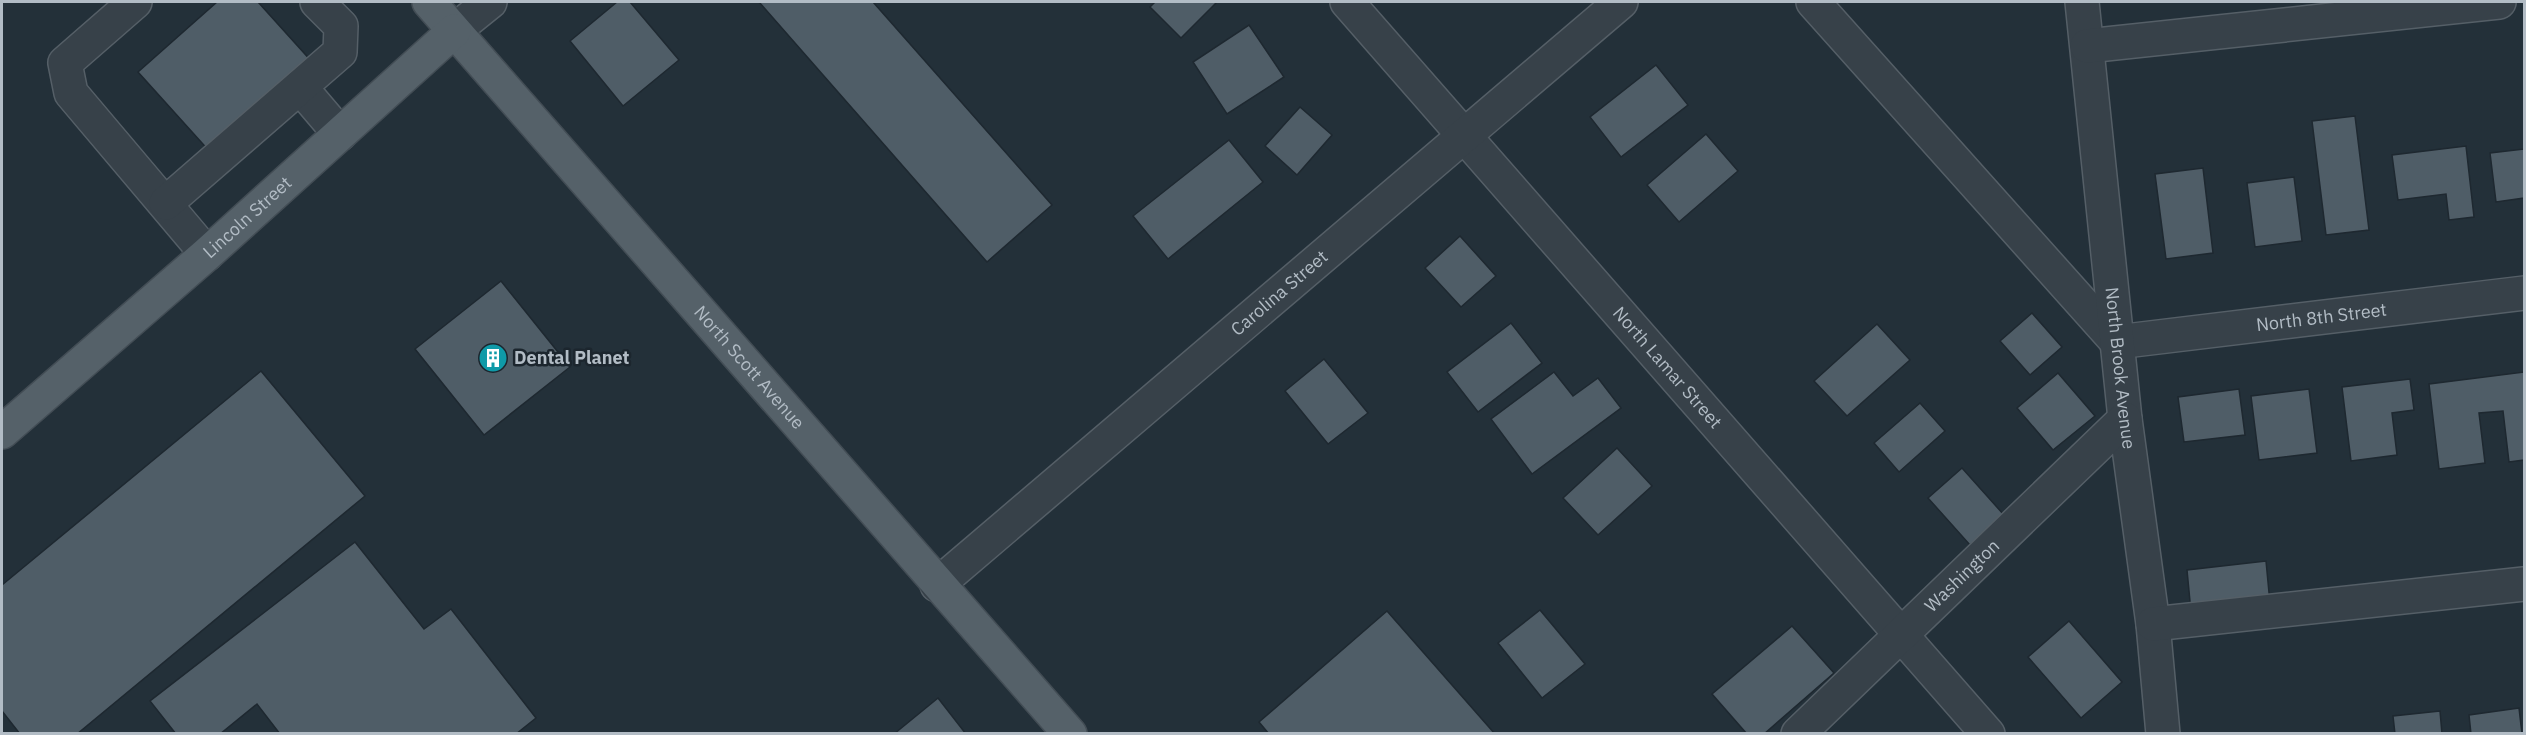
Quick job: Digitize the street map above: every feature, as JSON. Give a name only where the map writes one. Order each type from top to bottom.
[{"type":"main road","name":"North Scott Avenue","points":[[429,2],[937,585],[1070,734]]},
{"type":"main road","name":"Lincoln Street","points":[[2,432],[207,254],[454,31]]},
{"type":"street","points":[[135,2],[65,63],[71,93],[207,254]]},
{"type":"street","points":[[166,203],[340,52],[340,26],[317,2]]},
{"type":"street","name":"Lincoln Street","points":[[454,31],[490,2]]},
{"type":"street","name":"North Lamar Street","points":[[1347,2],[1465,134],[1524,206],[1988,734]]},
{"type":"street","name":"Carolina Street","points":[[937,585],[1621,2]]},
{"type":"street","points":[[1813,2],[2117,342]]},
{"type":"street","name":"North Brook Avenue","points":[[2082,2],[2117,342],[2153,624],[2163,734]]},
{"type":"street","points":[[2087,46],[2499,2]]},
{"type":"street","points":[[300,87],[340,134]]},
{"type":"street","name":"North 8th Street","points":[[2117,342],[2524,293]]},
{"type":"street","name":"Washington","points":[[1798,734],[2126,419]]},
{"type":"street","points":[[2153,624],[2524,584]]},
{"type":"building","points":[[217,2],[258,2],[313,63],[211,153],[138,72]]},
{"type":"building","points":[[617,2],[630,2],[679,60],[623,106],[570,41]]},
{"type":"building","points":[[759,2],[873,2],[1052,205],[987,262]]},
{"type":"building","points":[[1155,2],[1217,2],[1181,38],[1150,7]]},
{"type":"building","points":[[1249,25],[1284,77],[1227,114],[1193,62]]},
{"type":"building","points":[[1656,65],[1688,105],[1621,157],[1590,117]]},
{"type":"building","points":[[1300,107],[1332,135],[1297,175],[1265,146]]},
{"type":"building","points":[[2355,116],[2369,230],[2326,235],[2312,121]]},
{"type":"building","points":[[1706,134],[1738,171],[1679,222],[1647,185]]},
{"type":"building","points":[[1229,140],[1263,182],[1168,259],[1133,216]]},
{"type":"building","points":[[2466,146],[2474,217],[2449,220],[2446,194],[2398,200],[2392,155]]},
{"type":"building","points":[[2524,149],[2524,198],[2496,202],[2490,153]]},
{"type":"building","points":[[2203,168],[2213,253],[2166,259],[2155,174]]},
{"type":"building","points":[[2294,177],[2302,241],[2255,247],[2247,183]]},
{"type":"building","points":[[1460,236],[1496,276],[1461,307],[1425,268]]},
{"type":"building","name":"Dental Planet","points":[[501,281],[570,367],[484,435],[415,349]]},
{"type":"building","points":[[2032,313],[2062,347],[2030,375],[2000,341]]},
{"type":"building","points":[[1511,323],[1542,363],[1478,412],[1447,372]]},
{"type":"building","points":[[1877,324],[1910,360],[1847,416],[1814,381]]},
{"type":"building","points":[[1324,359],[1368,413],[1328,444],[1285,391]]},
{"type":"building","points":[[261,371],[365,496],[77,734],[20,734],[2,711],[2,585]]},
{"type":"building","points":[[1554,372],[1573,396],[1598,378],[1621,408],[1532,474],[1491,419]]},
{"type":"building","points":[[2524,372],[2524,460],[2509,462],[2503,411],[2479,413],[2485,463],[2439,469],[2429,384]]},
{"type":"building","points":[[2058,373],[2095,416],[2053,450],[2017,408]]},
{"type":"building","points":[[2410,379],[2414,410],[2392,413],[2397,455],[2351,461],[2342,387]]},
{"type":"building","points":[[2239,389],[2245,435],[2184,442],[2178,397]]},
{"type":"building","points":[[2309,389],[2317,453],[2259,460],[2251,396]]},
{"type":"building","points":[[1920,403],[1945,431],[1899,472],[1874,443]]},
{"type":"building","points":[[1617,448],[1652,486],[1598,535],[1563,498]]},
{"type":"building","points":[[1962,468],[2004,515],[1970,545],[1928,498]]},
{"type":"building","points":[[355,542],[424,629],[451,609],[536,718],[516,734],[280,734],[257,704],[220,734],[176,734],[150,701]]},
{"type":"building","points":[[2266,561],[2270,603],[2191,612],[2187,570]]},
{"type":"building","points":[[1540,610],[1585,664],[1542,698],[1498,643]]},
{"type":"building","points":[[1387,611],[1495,734],[1269,734],[1259,722]]},
{"type":"building","points":[[2069,621],[2122,682],[2081,718],[2028,657]]},
{"type":"building","points":[[1792,626],[1834,673],[1764,734],[1747,734],[1712,694]]},
{"type":"building","points":[[938,698],[966,734],[894,734]]},
{"type":"building","points":[[2519,708],[2522,734],[2471,734],[2469,715]]},
{"type":"building","points":[[2440,711],[2442,734],[2395,734],[2393,716]]},
{"type":"place","name":"Dental Planet","points":[[493,358]]}]
